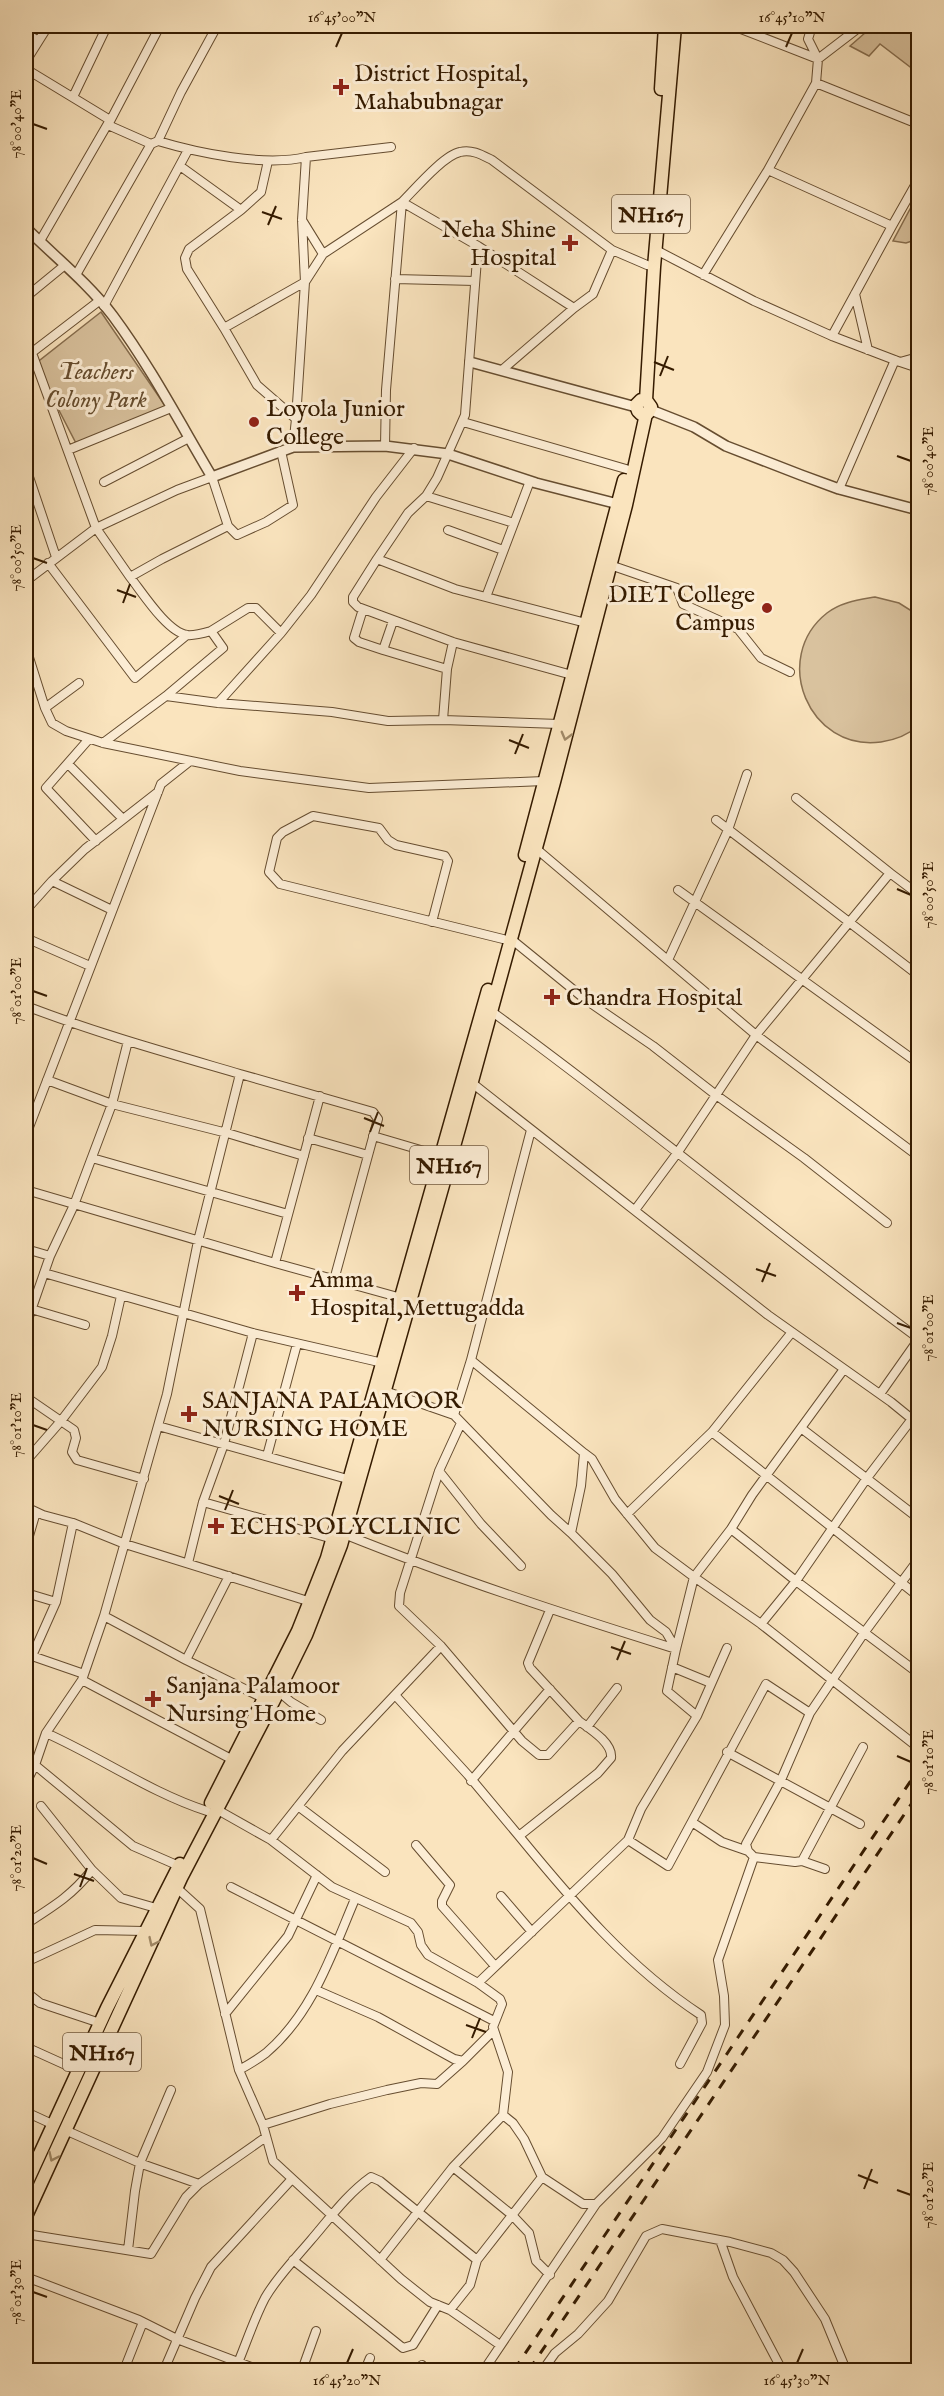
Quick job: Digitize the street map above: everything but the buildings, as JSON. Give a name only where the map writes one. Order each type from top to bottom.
[{"type":"highway","name":"NH167","points":[[26,2216],[173,1887],[179,1866],[278,1691],[319,1605],[385,1391],[441,1156],[507,939],[629,494],[643,408],[656,250],[665,26]]},
{"type":"highway","name":"NH167","points":[[532,846],[544,781],[643,408],[647,265],[664,95],[675,26]]},
{"type":"highway","name":"NH167","points":[[173,1887],[181,1878],[233,1760],[311,1602],[339,1536],[351,1479],[383,1363],[406,1299],[472,1083],[507,939]]},
{"type":"highway","points":[[156,1908],[173,1887]]},
{"type":"highway","name":"NH167","points":[[26,2184],[52,2124],[156,1908]]},
{"type":"street","points":[[26,61],[37,40],[48,26]]},
{"type":"street","points":[[73,97],[107,26]]},
{"type":"street","points":[[40,241],[110,120],[160,26]]},
{"type":"street","points":[[76,275],[154,143],[217,26]]},
{"type":"street","points":[[730,26],[818,59]]},
{"type":"street","points":[[741,29],[757,26]]},
{"type":"street","points":[[703,275],[768,170],[816,83],[818,59],[808,39],[812,26]]},
{"type":"street","points":[[818,59],[861,26]]},
{"type":"street","points":[[26,33],[37,40]]},
{"type":"street","points":[[26,69],[110,120]]},
{"type":"street","points":[[816,83],[918,124]]},
{"type":"street","points":[[110,120],[108,126],[154,143],[268,161],[391,147]]},
{"type":"street","points":[[187,635],[165,620],[130,578],[96,528],[68,450],[29,355],[102,303],[188,150]]},
{"type":"street","points":[[224,328],[305,282],[323,254],[402,202],[449,157],[459,152],[473,151],[492,160],[612,250],[647,265]]},
{"type":"street","points":[[293,447],[305,282],[302,220],[306,157]]},
{"type":"street","points":[[268,161],[261,192],[189,249],[185,258],[187,268],[257,385],[296,419]]},
{"type":"street","points":[[180,166],[241,210]]},
{"type":"street","points":[[768,170],[892,226]]},
{"type":"street","points":[[832,336],[918,180]]},
{"type":"street","points":[[402,202],[478,246],[574,308]]},
{"type":"street","points":[[385,446],[386,390],[402,202]]},
{"type":"street","points":[[302,220],[323,254]]},
{"type":"street","points":[[26,230],[76,275],[102,303],[133,345],[213,477],[228,526],[237,535],[266,522],[293,505],[281,451]]},
{"type":"street","points":[[478,246],[470,362],[463,422],[437,478],[426,496],[408,513],[353,597],[353,602],[363,609],[453,642],[572,675]]},
{"type":"street","points":[[502,370],[593,294],[612,250]]},
{"type":"street","points":[[656,250],[703,275],[832,336],[918,368]]},
{"type":"street","points":[[26,297],[65,265]]},
{"type":"street","points":[[395,279],[475,281]]},
{"type":"street","points":[[855,294],[868,350]]},
{"type":"street","points":[[897,361],[918,357]]},
{"type":"street","points":[[839,489],[897,361]]},
{"type":"street","points":[[470,362],[643,408],[694,427],[726,446],[839,489],[918,510]]},
{"type":"street","points":[[68,450],[171,408]]},
{"type":"street","points":[[463,422],[626,469]]},
{"type":"street","points":[[104,482],[189,438]]},
{"type":"street","points":[[26,581],[96,528],[177,490],[293,447],[414,448],[448,454],[530,481],[618,504]]},
{"type":"street","points":[[218,704],[281,633],[323,578],[376,497],[414,448]]},
{"type":"street","points":[[26,468],[56,557]]},
{"type":"street","points":[[486,597],[530,481]]},
{"type":"street","points":[[426,496],[513,523]]},
{"type":"street","points":[[130,578],[228,526]]},
{"type":"street","points":[[448,530],[503,550]]},
{"type":"street","points":[[378,559],[455,589],[585,622]]},
{"type":"street","points":[[48,563],[135,678],[187,635],[211,632],[253,607],[281,633]]},
{"type":"street","points":[[610,565],[677,588],[683,604],[738,629],[761,658],[790,672]]},
{"type":"street","points":[[363,609],[354,638],[363,644],[447,669]]},
{"type":"street","points":[[383,650],[393,621]]},
{"type":"street","points":[[103,742],[166,696],[223,648],[211,632]]},
{"type":"street","points":[[443,720],[447,669],[453,642]]},
{"type":"street","points":[[26,648],[52,723],[89,739],[240,771],[369,788],[544,781]]},
{"type":"street","points":[[45,708],[79,683]]},
{"type":"street","points":[[166,696],[218,704],[332,712],[388,721],[443,720],[559,724]]},
{"type":"street","points":[[89,739],[46,789],[96,841]]},
{"type":"street","points":[[26,1135],[161,784],[190,761]]},
{"type":"street","points":[[68,764],[123,819]]},
{"type":"street","points":[[668,960],[728,830],[747,774]]},
{"type":"street","points":[[26,910],[51,881],[96,841],[159,791]]},
{"type":"street","points":[[796,798],[918,894]]},
{"type":"street","points":[[432,922],[448,861],[445,856],[396,845],[388,840],[379,828],[317,816],[313,816],[277,838],[269,872],[280,884],[432,922],[507,939],[586,1000],[653,1046],[716,1095],[804,1158],[886,1223]]},
{"type":"street","points":[[716,820],[918,975]]},
{"type":"street","points":[[532,846],[756,1035],[918,1156]]},
{"type":"street","points":[[635,1210],[678,1152],[756,1035],[890,873]]},
{"type":"street","points":[[51,881],[112,910]]},
{"type":"street","points":[[678,890],[918,1063]]},
{"type":"street","points":[[26,938],[90,966]]},
{"type":"street","points":[[26,1006],[128,1041],[373,1112],[378,1119],[334,1280]]},
{"type":"street","points":[[491,1011],[582,1077],[831,1274],[918,1339],[880,1394]]},
{"type":"street","points":[[26,1325],[50,1256],[75,1205],[112,1104],[128,1041]]},
{"type":"street","points":[[26,1783],[46,1734],[83,1677],[104,1616],[167,1394],[209,1192],[227,1133],[240,1074]]},
{"type":"street","points":[[47,1080],[112,1104],[227,1133],[304,1156]]},
{"type":"street","points":[[472,1083],[792,1332],[880,1394],[915,1422]]},
{"type":"street","points":[[274,1263],[320,1096]]},
{"type":"street","points":[[454,1415],[471,1360],[531,1130]]},
{"type":"street","points":[[373,1136],[441,1156]]},
{"type":"street","points":[[308,1138],[368,1155]]},
{"type":"street","points":[[92,1158],[288,1215]]},
{"type":"street","points":[[26,1190],[406,1299]]},
{"type":"street","points":[[26,1249],[50,1256]]},
{"type":"street","points":[[44,1273],[253,1333],[383,1363]]},
{"type":"street","points":[[26,1461],[61,1421],[102,1367],[109,1348],[121,1296]]},
{"type":"street","points":[[31,1309],[85,1325]]},
{"type":"street","points":[[627,1514],[712,1432],[792,1332]]},
{"type":"street","points":[[188,1563],[203,1502],[224,1444],[253,1333]]},
{"type":"street","points":[[267,1456],[297,1344]]},
{"type":"street","points":[[471,1360],[591,1459],[615,1499],[655,1548],[761,1624],[915,1745]]},
{"type":"street","points":[[697,1716],[667,1691],[694,1577],[731,1529],[767,1474],[844,1369]]},
{"type":"street","points":[[385,1391],[454,1415],[612,1574],[650,1620],[666,1632],[676,1649]]},
{"type":"street","points":[[26,1396],[76,1434],[72,1452],[77,1460],[144,1479]]},
{"type":"street","points":[[761,1624],[796,1581],[867,1478],[915,1422],[918,1411]]},
{"type":"street","points":[[461,1423],[439,1471],[400,1593],[400,1610],[441,1646],[522,1741],[543,1756],[548,1755],[579,1721]]},
{"type":"street","points":[[158,1426],[351,1479]]},
{"type":"street","points":[[801,1428],[918,1518]]},
{"type":"street","points":[[712,1432],[918,1596]]},
{"type":"street","points":[[571,1533],[581,1486],[584,1453]]},
{"type":"street","points":[[439,1471],[481,1524],[521,1566]]},
{"type":"street","points":[[203,1502],[339,1536],[550,1610],[676,1649]]},
{"type":"street","points":[[26,1506],[36,1512],[72,1523],[125,1544],[311,1602]]},
{"type":"street","points":[[26,1546],[36,1512]]},
{"type":"street","points":[[72,1523],[56,1602],[32,1656],[83,1677],[233,1760]]},
{"type":"street","points":[[731,1529],[918,1673]]},
{"type":"street","points":[[484,2370],[596,2204],[662,2138],[706,2072],[724,2025],[724,1996],[718,1960],[751,1854],[746,1844],[781,1780],[810,1713],[831,1679],[918,1560]]},
{"type":"street","points":[[186,1660],[229,1576]]},
{"type":"street","points":[[26,1593],[56,1602]]},
{"type":"street","points":[[519,1836],[607,1765],[611,1758],[611,1750],[579,1721],[530,1668],[528,1659],[550,1610]]},
{"type":"street","points":[[104,1616],[265,1699]]},
{"type":"street","points":[[26,1643],[34,1651]]},
{"type":"street","points":[[271,1840],[342,1751],[441,1646]]},
{"type":"street","points":[[478,1983],[628,1840],[641,1809],[697,1716],[727,1648]]},
{"type":"street","points":[[672,1667],[711,1683]]},
{"type":"street","points":[[628,1840],[668,1866],[766,1684],[810,1713]]},
{"type":"street","points":[[586,1727],[617,1688]]},
{"type":"street","points":[[471,1781],[549,1689]]},
{"type":"street","points":[[278,1691],[291,1702],[321,1720]]},
{"type":"street","points":[[395,1695],[519,1836],[568,1896],[623,1954],[665,1990],[701,2015],[702,2023],[681,2064]]},
{"type":"street","points":[[46,1734],[186,1804],[212,1810],[271,1840],[332,1887],[411,1923],[418,1932],[421,1946],[428,1955],[478,1983],[500,1999],[500,2010],[494,2021],[494,2030],[508,2072],[503,2115],[453,2167],[380,2260]]},
{"type":"street","points":[[802,1861],[863,1747]]},
{"type":"street","points":[[728,1752],[860,1824]]},
{"type":"street","points":[[35,1765],[134,1846],[179,1866]]},
{"type":"street","points":[[41,1806],[92,1870],[121,1898],[156,1908]]},
{"type":"street","points":[[298,1806],[385,1872]]},
{"type":"street","points":[[692,1822],[722,1842],[751,1854],[795,1862],[802,1861],[825,1869]]},
{"type":"street","points":[[416,1845],[450,1885],[442,1906],[495,1966]]},
{"type":"street","points":[[26,1924],[64,1900],[76,1890],[92,1870]]},
{"type":"street","points":[[225,2014],[274,1955],[296,1921],[317,1875]]},
{"type":"street","points":[[173,1887],[200,1909],[239,2070],[262,2125],[273,2161],[380,2260],[430,2302],[450,2310],[501,2345]]},
{"type":"street","points":[[231,1887],[494,2021]]},
{"type":"street","points":[[501,1896],[532,1932]]},
{"type":"street","points":[[239,2070],[267,2052],[294,2022],[316,1990],[355,1899]]},
{"type":"street","points":[[26,1962],[95,1930],[144,1931]]},
{"type":"street","points":[[316,1990],[378,2017],[454,2059],[462,2061]]},
{"type":"street","points":[[26,1992],[40,2002],[100,2024]]},
{"type":"street","points":[[262,2125],[387,2090],[421,2083],[437,2084],[494,2030]]},
{"type":"street","points":[[26,2047],[79,2071]]},
{"type":"street","points":[[128,2250],[140,2163],[171,2090]]},
{"type":"street","points":[[26,2112],[52,2124]]},
{"type":"street","points":[[503,2115],[513,2123],[524,2139],[542,2176],[583,2204],[596,2204]]},
{"type":"street","points":[[65,2130],[140,2163],[199,2184]]},
{"type":"street","points":[[26,2234],[153,2253],[186,2198],[199,2184],[266,2137]]},
{"type":"street","points":[[26,2165],[42,2150]]},
{"type":"street","points":[[453,2167],[512,2215],[529,2233],[536,2261],[550,2275]]},
{"type":"street","points":[[450,2310],[470,2285],[477,2260],[542,2176]]},
{"type":"street","points":[[236,2366],[264,2300],[293,2260],[332,2215],[354,2190],[371,2177],[380,2181],[477,2260]]},
{"type":"street","points":[[164,2370],[211,2268],[291,2180]]},
{"type":"street","points":[[543,2370],[555,2354],[578,2334],[608,2301],[646,2236],[662,2229],[771,2253],[783,2260],[794,2272],[825,2319],[846,2370]]},
{"type":"street","points":[[720,2240],[733,2277],[782,2370]]},
{"type":"street","points":[[293,2260],[403,2348],[412,2345],[438,2306]]},
{"type":"street","points":[[26,2277],[141,2321],[236,2366],[259,2370]]},
{"type":"street","points":[[124,2370],[141,2321]]},
{"type":"street","points":[[302,2370],[316,2331]]},
{"type":"street","points":[[365,2370],[370,2358]]},
{"type":"green space","points":[[873,26],[918,26],[918,73],[880,44],[869,56],[850,46]]},
{"type":"green space","points":[[918,194],[918,239],[906,243],[893,241]]},
{"type":"green space","name":"Teachers Colony Park","points":[[101,312],[166,407],[79,449],[35,364]]},
{"type":"green space","points":[[875,597],[899,603],[918,615],[918,726],[891,740],[856,741],[834,732],[817,717],[806,698],[800,676],[801,654],[810,632],[832,609],[856,600]]},
{"type":"railway","points":[[514,2370],[918,1770]]},
{"type":"railway","points":[[529,2370],[918,1794]]},
{"type":"place","name":"District Hospital, Mahabubnagar","points":[[341,87]]},
{"type":"place","name":"Neha Shine Hospital","points":[[570,243]]},
{"type":"place","name":"Loyola Junior College","points":[[254,422]]},
{"type":"place","name":"DIET College Campus","points":[[767,608]]},
{"type":"place","name":"Chandra Hospital","points":[[552,997]]},
{"type":"place","name":"Amma Hospital,Mettugadda","points":[[297,1293]]},
{"type":"place","name":"SANJANA PALAMOOR NURSING HOME","points":[[189,1414]]},
{"type":"place","name":"ECHS POLYCLINIC","points":[[216,1526]]},
{"type":"place","name":"Sanjana Palamoor Nursing Home","points":[[153,1699]]}]
